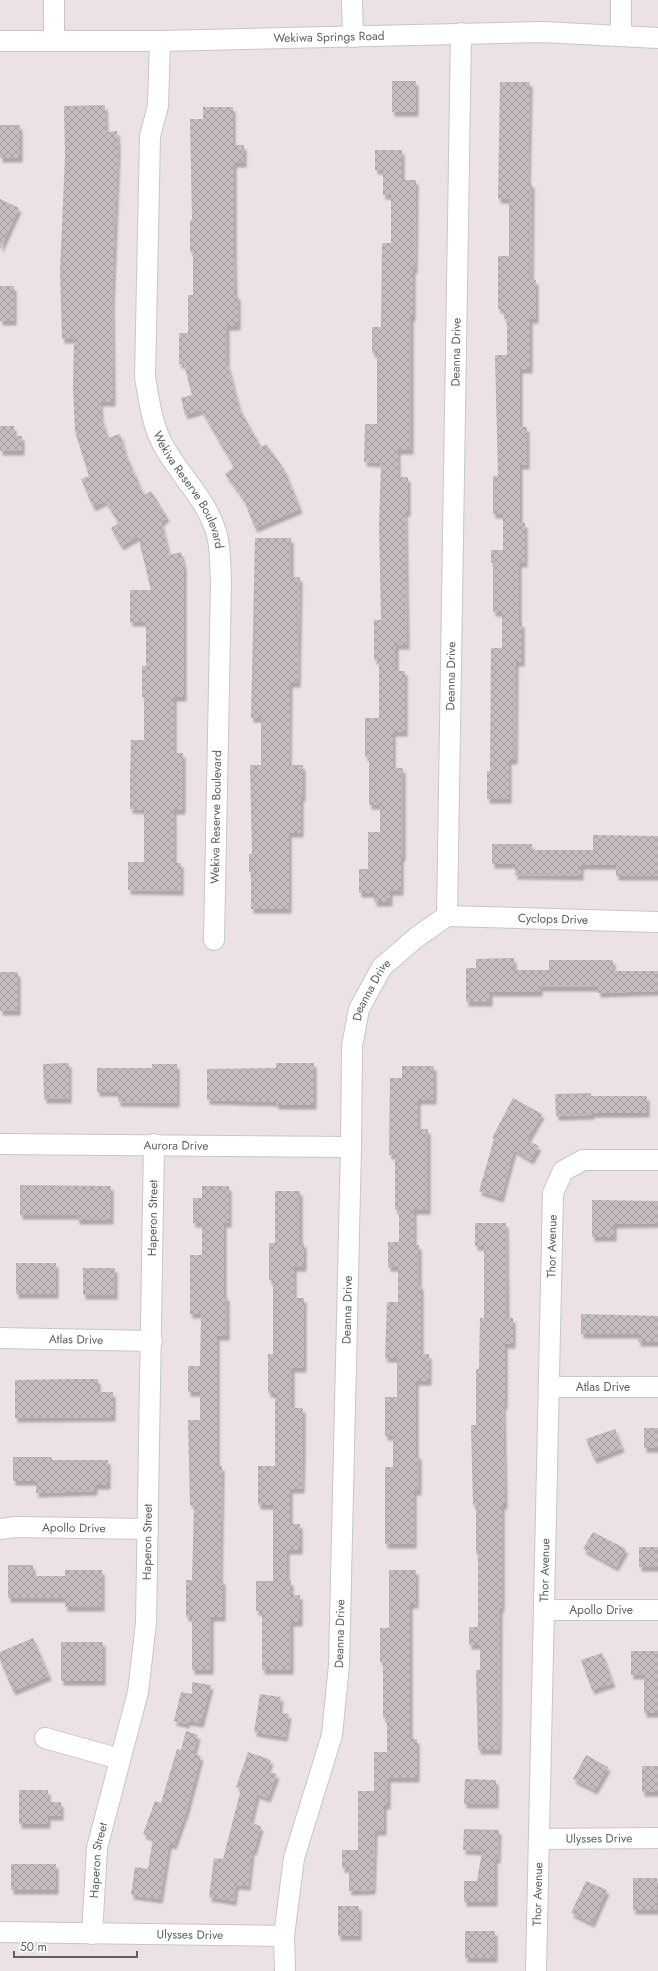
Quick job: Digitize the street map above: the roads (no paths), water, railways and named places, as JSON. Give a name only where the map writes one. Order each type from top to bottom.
[{"type":"street","points":[[54,0],[54,41]]},
{"type":"street","points":[[352,0],[353,37]]},
{"type":"street","points":[[620,0],[621,36]]},
{"type":"street","name":"Wekiwa Springs Road","points":[[0,41],[160,41],[353,37],[461,32],[543,32],[658,38]]},
{"type":"street","name":"Deanna Drive","points":[[285,1971],[284,1936],[294,1858],[332,1735],[340,1665],[352,1046],[359,1009],[382,967],[417,937],[447,916],[461,32]]},
{"type":"street","name":"Wekiva Reserve Boulevard","points":[[160,41],[158,106],[150,136],[145,377],[151,413],[162,444],[181,475],[202,502],[214,526],[219,550],[221,591],[214,940]]},
{"type":"street","name":"Cyclops Drive","points":[[447,916],[658,922]]},
{"type":"street","name":"Aurora Drive","points":[[0,1144],[154,1144],[351,1147]]},
{"type":"street","name":"Haperon Street","points":[[92,1934],[97,1848],[138,1692],[146,1623],[152,1342],[154,1144]]},
{"type":"street","name":"Thor Avenue","points":[[536,1971],[545,1610],[552,1193],[563,1171],[583,1160],[658,1160]]},
{"type":"street","name":"Atlas Drive","points":[[0,1338],[152,1342]]},
{"type":"street","name":"Atlas Drive","points":[[549,1387],[658,1387]]},
{"type":"street","name":"Apollo Drive","points":[[0,1529],[15,1527],[148,1529]]},
{"type":"street","name":"Apollo Drive","points":[[545,1610],[658,1610]]},
{"type":"street","points":[[45,1738],[120,1759]]},
{"type":"street","name":"Ulysses Drive","points":[[539,1839],[658,1838]]},
{"type":"street","name":"Ulysses Drive","points":[[0,1932],[284,1936]]}]
